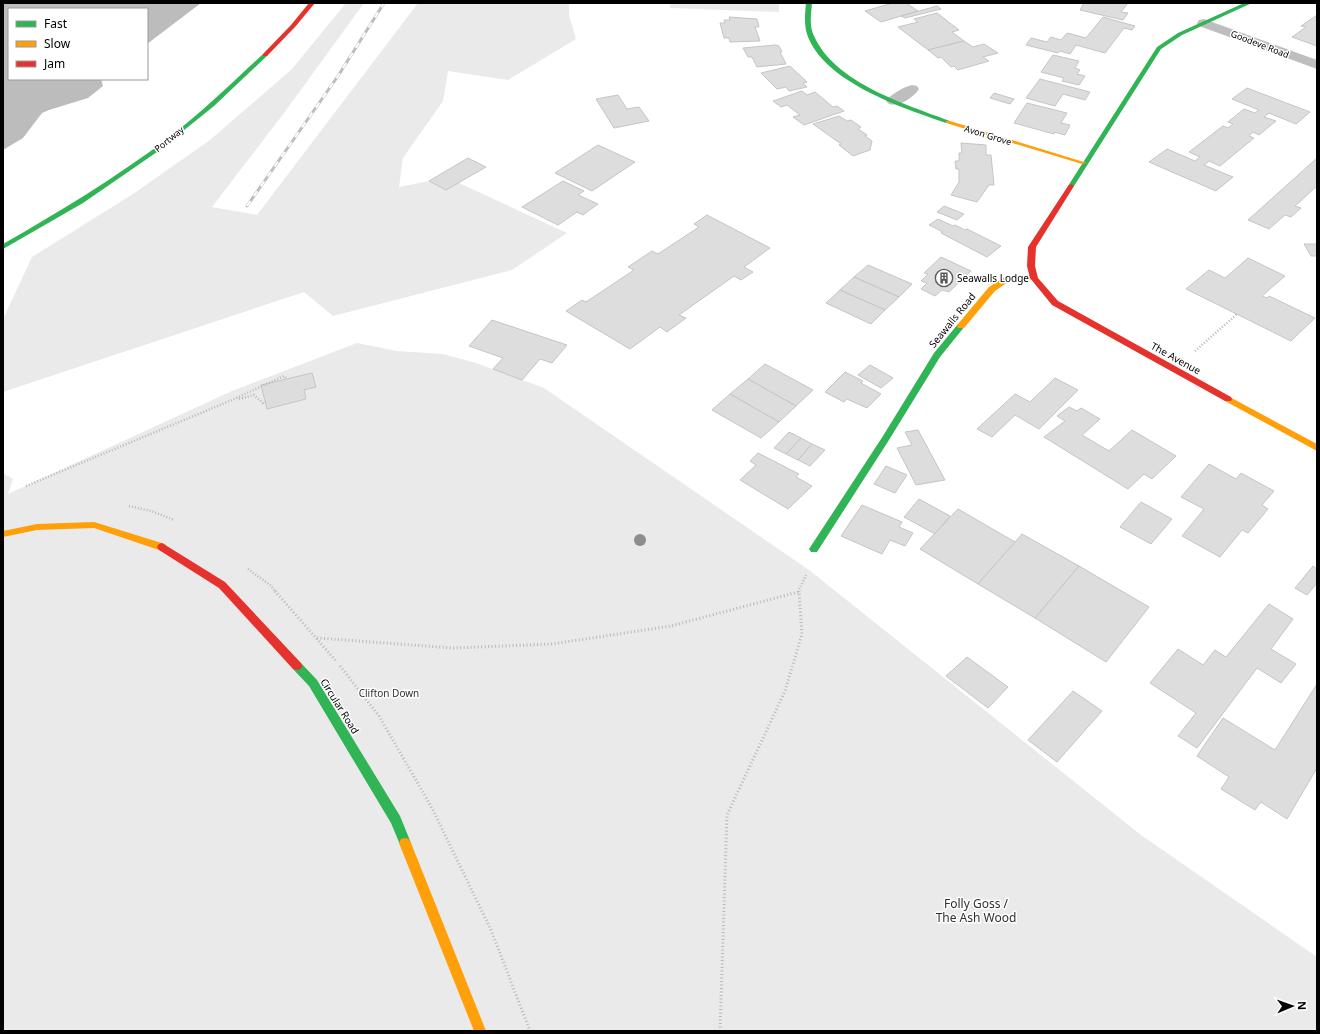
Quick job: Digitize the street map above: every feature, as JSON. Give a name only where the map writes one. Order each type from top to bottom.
[{"type":"main road","name":"Portway","points":[[3,247],[66,211],[151,154],[246,73],[295,26],[312,3]]},
{"type":"main road","name":"Avon Grove","points":[[809,3],[808,25],[812,40],[822,55],[850,79],[894,101],[944,121],[1084,163]]},
{"type":"main road","points":[[1032,277],[1030,264],[1032,247],[1084,163],[1159,48],[1180,34],[1249,3]]},
{"type":"main road","name":"The Avenue","points":[[1032,277],[1055,303],[1317,448]]},
{"type":"main road","name":"Seawalls Road","points":[[814,549],[886,438],[937,355],[992,289],[1006,280],[1032,277]]},
{"type":"main road","name":"Circular Road","points":[[3,534],[37,527],[94,525],[159,546],[222,585],[313,683],[396,820],[480,1031]]},
{"type":"street","name":"Goodeve Road","points":[[1204,23],[1317,65]]},
{"type":"street","points":[[894,101],[912,89]]},
{"type":"path","points":[[1175,369],[1237,314]]},
{"type":"path","points":[[26,486],[232,400],[284,376],[287,379]]},
{"type":"path","points":[[232,400],[254,395],[263,403],[266,402]]},
{"type":"path","points":[[720,1031],[727,815],[785,691],[802,634],[798,592],[814,561],[814,549]]},
{"type":"path","points":[[316,638],[454,648],[552,644],[672,626],[798,592]]},
{"type":"green space","points":[[346,3],[364,3],[284,113],[212,207],[257,215],[418,3],[569,3],[569,15],[576,39],[508,80],[448,71],[443,101],[403,158],[399,187],[429,181],[446,190],[459,183],[567,233],[512,270],[333,316],[304,292],[3,392],[3,319],[32,257],[133,194],[210,140],[292,69]]},
{"type":"green space","points":[[671,3],[779,3],[779,12],[670,8]]},
{"type":"green space","name":"Clifton Down","points":[[357,343],[397,351],[443,354],[476,363],[544,388],[809,570],[1141,835],[1317,957],[1317,1031],[3,1031],[3,473],[13,479],[8,494],[232,391]]},
{"type":"shaded area","points":[[3,3],[201,3],[148,43],[148,8],[8,8],[8,80],[101,80],[103,86],[88,98],[42,113],[23,138],[3,150]]},
{"type":"building","points":[[893,3],[906,3],[918,11],[881,22],[865,11]]},
{"type":"building","points":[[1084,3],[1128,3],[1121,12],[1128,13],[1123,20],[1080,10]]},
{"type":"building","points":[[937,6],[941,9],[905,18],[901,16]]},
{"type":"building","points":[[937,13],[959,30],[952,32],[964,41],[928,50],[898,27],[918,22],[914,19]]},
{"type":"building","points":[[1317,15],[1317,46],[1292,37],[1306,27],[1301,26]]},
{"type":"building","points":[[729,17],[757,19],[759,27],[755,27],[760,41],[730,42],[729,38],[724,38],[720,23],[725,23],[724,20],[730,20]]},
{"type":"building","points":[[1103,17],[1135,26],[1132,30],[1124,28],[1105,53],[1076,45],[1070,54],[1060,51],[1058,53],[1026,45],[1031,38],[1047,42],[1051,37],[1061,40],[1067,33],[1086,38]]},
{"type":"building","points":[[964,41],[973,47],[984,44],[998,53],[983,57],[989,61],[958,70],[954,66],[951,67],[941,57],[938,58],[928,50]]},
{"type":"building","points":[[775,45],[779,46],[782,52],[780,52],[786,64],[757,67],[752,57],[748,57],[743,48]]},
{"type":"building","points":[[1053,55],[1079,61],[1075,68],[1080,70],[1077,74],[1085,76],[1079,85],[1062,81],[1064,78],[1041,72]]},
{"type":"building","points":[[790,66],[807,82],[803,83],[807,87],[789,91],[786,87],[777,89],[761,73]]},
{"type":"building","points":[[1040,79],[1090,92],[1085,100],[1063,94],[1055,106],[1026,98]]},
{"type":"building","points":[[1247,88],[1310,112],[1296,124],[1269,113],[1264,117],[1276,121],[1259,135],[1253,132],[1249,136],[1254,138],[1220,166],[1209,161],[1204,165],[1233,177],[1216,191],[1149,162],[1167,149],[1195,161],[1200,157],[1189,152],[1223,126],[1228,128],[1233,124],[1228,122],[1244,109],[1255,113],[1259,110],[1232,99]]},
{"type":"building","points":[[802,91],[807,95],[815,92],[833,107],[837,106],[844,111],[804,125],[793,117],[800,115],[787,105],[781,107],[773,101]]},
{"type":"building","points":[[994,93],[1014,99],[1010,104],[990,98]]},
{"type":"building","points":[[618,95],[627,109],[639,107],[649,121],[614,128],[596,99]]},
{"type":"building","points":[[1027,103],[1067,113],[1061,123],[1070,125],[1065,135],[1054,132],[1054,134],[1014,123]]},
{"type":"building","points":[[839,116],[847,121],[851,120],[861,127],[858,129],[867,135],[865,136],[872,141],[870,150],[853,156],[839,145],[841,144],[813,124]]},
{"type":"building","points":[[961,143],[986,145],[986,155],[991,155],[994,185],[989,185],[977,202],[951,195],[959,182],[959,169],[956,169],[955,161],[959,161],[959,153],[962,153]]},
{"type":"building","points":[[598,145],[635,162],[592,191],[555,173]]},
{"type":"building","points":[[468,158],[486,167],[446,190],[429,181]]},
{"type":"building","points":[[1317,158],[1317,186],[1295,206],[1301,208],[1291,217],[1285,215],[1269,229],[1248,220]]},
{"type":"building","points":[[563,181],[584,191],[578,195],[598,204],[583,215],[577,212],[558,225],[522,207]]},
{"type":"building","points":[[944,206],[964,214],[957,220],[937,212]]},
{"type":"building","points":[[707,215],[770,248],[744,267],[753,272],[741,280],[734,276],[679,315],[686,318],[667,332],[660,327],[630,349],[566,311],[582,300],[586,302],[634,270],[628,267],[652,251],[658,254],[699,227],[694,224]]},
{"type":"building","points":[[938,219],[953,226],[955,225],[965,230],[967,229],[1001,246],[987,257],[941,233],[943,232],[929,225]]},
{"type":"building","points":[[1304,244],[1317,244],[1317,256],[1311,256]]},
{"type":"building","name":"Seawalls Lodge","points":[[941,257],[971,271],[949,292],[942,290],[935,296],[921,289],[927,283],[921,281],[928,274],[924,273]]},
{"type":"building","points":[[1248,258],[1285,276],[1262,296],[1267,298],[1269,296],[1315,318],[1291,341],[1186,289],[1209,270],[1225,278]]},
{"type":"building","points":[[868,265],[912,284],[899,297],[854,277]]},
{"type":"building","points":[[854,277],[899,297],[885,310],[840,290]]},
{"type":"building","points":[[840,290],[885,310],[871,324],[826,303]]},
{"type":"building","points":[[492,320],[567,345],[552,363],[540,359],[522,380],[493,369],[503,358],[469,346]]},
{"type":"building","points":[[765,364],[813,390],[796,406],[748,379]]},
{"type":"building","points":[[870,365],[893,378],[881,388],[858,375]]},
{"type":"building","points":[[845,372],[863,381],[861,383],[881,394],[867,408],[847,399],[844,402],[825,392]]},
{"type":"building","points":[[312,373],[316,387],[304,390],[306,399],[267,409],[261,385]]},
{"type":"building","points":[[1055,378],[1078,390],[1039,429],[1015,415],[992,437],[977,429],[1015,394],[1030,402]]},
{"type":"building","points":[[748,379],[796,406],[779,422],[730,394]]},
{"type":"building","points":[[730,394],[779,422],[761,438],[712,410]]},
{"type":"building","points":[[1069,407],[1077,411],[1081,408],[1100,419],[1082,435],[1109,451],[1132,430],[1176,456],[1152,479],[1144,474],[1128,489],[1044,437],[1065,421],[1057,416]]},
{"type":"building","points":[[918,430],[945,480],[916,485],[897,448],[912,445],[905,432]]},
{"type":"building","points":[[789,432],[801,438],[786,454],[774,448]]},
{"type":"building","points":[[801,438],[812,444],[798,460],[786,454]]},
{"type":"building","points":[[812,444],[825,450],[810,466],[798,460]]},
{"type":"building","points":[[758,453],[799,474],[796,477],[812,486],[788,509],[740,480],[756,465],[750,461]]},
{"type":"building","points":[[1209,464],[1236,479],[1241,473],[1274,491],[1262,505],[1268,509],[1248,533],[1242,530],[1220,557],[1182,536],[1204,509],[1181,497]]},
{"type":"building","points":[[886,466],[907,475],[895,493],[874,484]]},
{"type":"building","points":[[919,499],[950,516],[935,534],[904,517]]},
{"type":"building","points":[[1141,502],[1172,519],[1151,544],[1120,527]]},
{"type":"building","points":[[862,505],[902,522],[899,527],[913,533],[905,546],[890,540],[882,554],[841,536]]},
{"type":"building","points":[[958,509],[1015,542],[978,584],[920,549]]},
{"type":"building","points":[[1022,534],[1079,566],[1035,618],[978,584]]},
{"type":"building","points":[[1079,566],[1149,607],[1106,662],[1035,618]]},
{"type":"building","points":[[1313,566],[1317,569],[1317,583],[1307,595],[1295,588]]},
{"type":"building","points":[[1269,604],[1293,619],[1271,649],[1296,664],[1281,683],[1257,668],[1197,748],[1178,736],[1196,713],[1150,683],[1178,649],[1203,665],[1215,650],[1226,657]]},
{"type":"building","points":[[967,657],[1008,687],[988,708],[946,676]]},
{"type":"building","points":[[1317,684],[1317,768],[1287,819],[1261,802],[1255,810],[1221,789],[1229,777],[1197,756],[1223,718],[1275,750]]},
{"type":"building","points":[[1073,691],[1102,711],[1057,762],[1028,740]]},
{"type":"railway","points":[[247,206],[338,76],[384,3]]},
{"type":"traffic: fast","points":[[809,3],[808,24],[811,36],[820,52],[833,66],[870,90],[912,109],[948,122]]},
{"type":"traffic: fast","points":[[1071,186],[1159,48],[1180,34],[1249,3]]},
{"type":"traffic: fast","points":[[3,247],[100,189],[155,151],[198,117],[265,55]]},
{"type":"traffic: fast","points":[[814,549],[886,438],[937,355],[961,326]]},
{"type":"traffic: fast","points":[[297,666],[313,683],[396,820],[405,843]]},
{"type":"traffic: slow","points":[[948,122],[1084,163]]},
{"type":"traffic: slow","points":[[961,326],[992,289],[1006,280],[1032,277]]},
{"type":"traffic: slow","points":[[1228,399],[1317,448]]},
{"type":"traffic: slow","points":[[3,534],[37,527],[94,525],[162,547]]},
{"type":"traffic: slow","points":[[405,843],[480,1031]]},
{"type":"traffic: jam","points":[[265,55],[293,26],[312,3]]},
{"type":"traffic: jam","points":[[1071,186],[1032,247],[1031,266],[1034,278],[1055,303],[1228,399]]},
{"type":"traffic: jam","points":[[162,547],[222,585],[297,666]]},
{"type":"place","name":"Seawalls Lodge","points":[[944,278]]},
{"type":"park label","name":"Folly Goss / The Ash Wood","points":[[976,910]]}]
